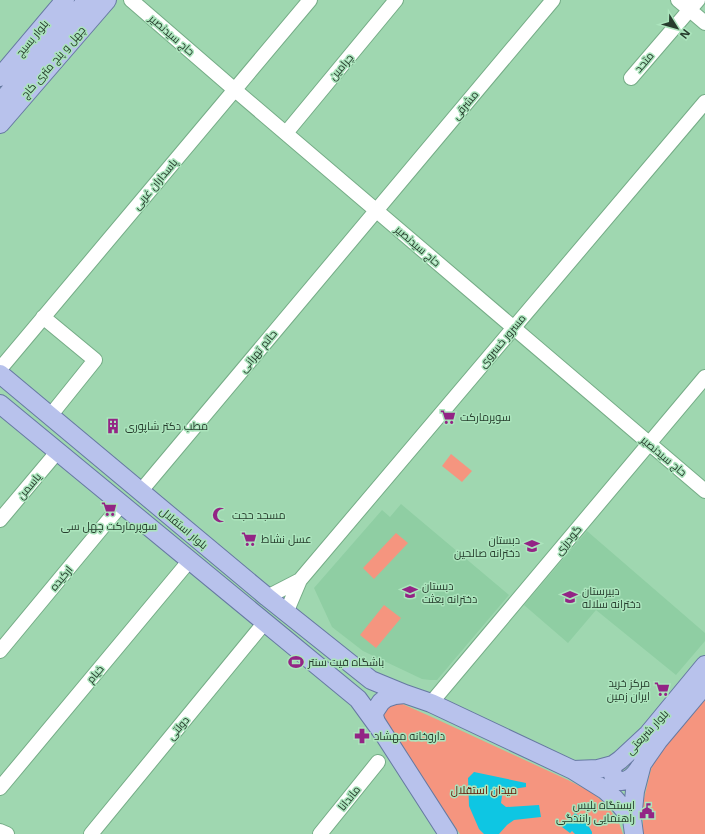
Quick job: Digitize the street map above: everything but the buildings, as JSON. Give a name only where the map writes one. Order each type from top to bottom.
[{"type":"main road","name":"بلوار بسیج","points":[[0,77],[65,0]]},
{"type":"main road","points":[[0,103],[87,0]]},
{"type":"main road","name":"چهل و پنج متری کاج","points":[[0,124],[107,0]]},
{"type":"main road","name":"بلوار استقلال","points":[[0,374],[286,613],[371,680],[405,694]]},
{"type":"main road","name":"بلوار استقلال","points":[[3,408],[58,451],[121,505],[358,699],[382,732]]},
{"type":"main road","name":"بلوار شریعتی","points":[[573,770],[598,770],[614,765],[648,734],[705,665]]},
{"type":"main road","name":"بلوار شریعتی","points":[[633,826],[635,791],[640,767],[658,741],[705,685]]},
{"type":"main road","points":[[448,834],[376,722],[374,716],[377,706],[386,698],[405,694],[431,704],[573,770],[605,790],[615,799],[633,826]]},
{"type":"main road","points":[[614,765],[612,774],[621,781],[630,779],[640,767]]},
{"type":"street","name":"حاج سیدنصیر","points":[[132,0],[235,90],[705,491]]},
{"type":"street","name":"پاسداران غربی","points":[[0,369],[310,0]]},
{"type":"street","name":"چرامین","points":[[286,133],[396,0]]},
{"type":"street","name":"مشرقی","points":[[376,210],[553,0]]},
{"type":"street","points":[[678,0],[694,5],[705,23]]},
{"type":"street","name":"متحد","points":[[631,78],[694,5]]},
{"type":"street","name":"مسرور خسروی","points":[[300,580],[705,102]]},
{"type":"street","name":"حاتم تهرانی","points":[[140,492],[376,210]]},
{"type":"street","points":[[44,317],[95,360],[50,416]]},
{"type":"street","name":"گودرزی","points":[[431,704],[705,377]]},
{"type":"street","name":"یاسمن","points":[[0,520],[58,451]]},
{"type":"street","name":"ارکیده","points":[[0,651],[121,505]]},
{"type":"street","name":"خیام","points":[[0,788],[190,560]]},
{"type":"street","points":[[267,597],[300,580]]},
{"type":"street","points":[[286,613],[300,580]]},
{"type":"street","name":"دولتی","points":[[91,834],[265,622]]},
{"type":"street","name":"ماندانا","points":[[320,834],[378,762]]},
{"type":"street","points":[[0,831],[7,834]]},
{"type":"shaded area","name":"دبستان دخترانه بعثت","points":[[401,504],[509,595],[437,680],[422,679],[363,651],[332,627],[314,588],[382,510],[390,517]]},
{"type":"shaded area","points":[[587,531],[705,633],[705,641],[676,675],[596,610],[568,643],[524,605]]},
{"type":"green space","points":[[451,454],[472,471],[462,482],[442,466]]},
{"type":"green space","points":[[396,533],[408,543],[374,579],[363,568]]},
{"type":"green space","points":[[384,605],[401,618],[376,648],[360,635]]},
{"type":"green space","points":[[705,700],[705,834],[643,834],[643,803],[651,769],[657,757]]},
{"type":"green space","name":"میدان استقلال","points":[[398,702],[591,792],[606,804],[619,823],[623,834],[460,834],[382,718],[380,710]]},
{"type":"water","points":[[474,772],[526,783],[526,787],[507,790],[502,796],[501,803],[506,807],[539,805],[541,817],[514,820],[499,834],[484,834],[479,829],[469,806],[468,778]]},
{"type":"water","points":[[575,813],[585,820],[592,834],[575,834],[572,831],[570,833],[562,827]]},
{"type":"place","name":"سوپرمارکت","points":[[448,417]]},
{"type":"place","name":"مطب دکتر شاپوری","points":[[113,426]]},
{"type":"place","name":"سوپرمارکت چهل سی","points":[[109,509]]},
{"type":"place","name":"مسجد حجت","points":[[220,515]]},
{"type":"place","name":"عسل نشاط","points":[[249,539]]},
{"type":"place","name":"دبستان دخترانه صالحین","points":[[532,546]]},
{"type":"place","name":"دبستان دخترانه بعثت","points":[[410,592]]},
{"type":"place","name":"دبیرستان دخترانه سلاله","points":[[570,597]]},
{"type":"place","name":"باشگاه فیت سنتر","points":[[296,662]]},
{"type":"place","name":"مرکز خرید ایران زمین","points":[[662,689]]},
{"type":"place","name":"داروخانه مهشاد","points":[[362,736]]},
{"type":"place","name":"ایستگاه پلیس راهنمایی رانندگی","points":[[647,811]]}]
